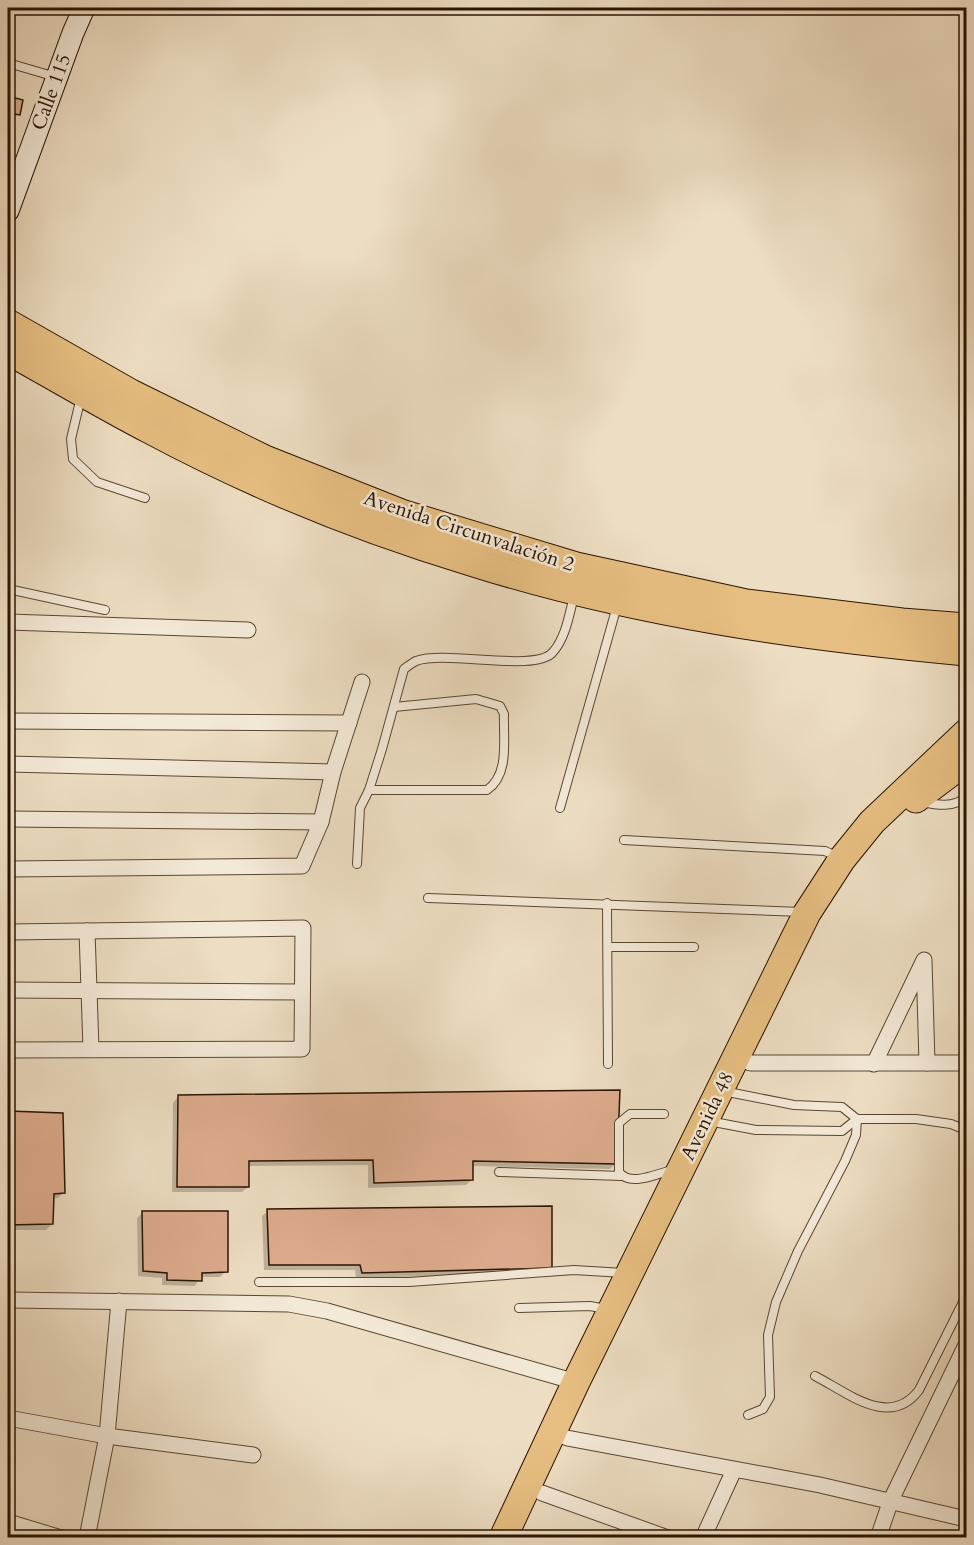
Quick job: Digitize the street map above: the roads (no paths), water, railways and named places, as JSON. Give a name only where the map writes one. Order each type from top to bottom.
[{"type":"highway","name":"Avenida Circunvalación 2","points":[[8,323],[131,393],[265,459],[404,514],[576,566],[746,603],[902,622],[966,627]]},
{"type":"highway","name":"Avenida Circunvalación 2","points":[[8,351],[152,431],[246,476],[357,522],[470,562],[619,602],[729,624],[966,652]]},
{"type":"highway","name":"Avenida 48","points":[[503,1538],[576,1382],[613,1311],[807,913],[842,859],[872,822],[966,733]]},
{"type":"highway","name":"Avenida 48","points":[[520,1538],[733,1093],[814,933],[848,877],[915,801],[966,761]]},
{"type":"main road","name":"Calle 115","points":[[8,211],[72,33],[84,8]]},
{"type":"street","points":[[8,622],[248,630]]},
{"type":"street","points":[[8,869],[302,866],[321,822],[333,772],[362,682]]},
{"type":"street","points":[[8,721],[349,723]]},
{"type":"street","points":[[8,764],[333,772]]},
{"type":"street","points":[[8,819],[321,822]]},
{"type":"street","points":[[8,932],[303,928],[302,1049],[8,1050]]},
{"type":"street","points":[[87,932],[91,1049]]},
{"type":"street","points":[[874,1064],[924,960],[927,1063]]},
{"type":"street","points":[[8,990],[302,992]]},
{"type":"street","points":[[750,1063],[966,1063]]},
{"type":"street","points":[[8,1300],[298,1306],[338,1314],[576,1382]]},
{"type":"street","points":[[87,1538],[106,1436],[119,1301]]},
{"type":"street","points":[[878,1538],[891,1500],[966,1345]]},
{"type":"street","points":[[8,1418],[106,1436],[253,1455]]},
{"type":"street","points":[[567,1438],[891,1500],[966,1519]]},
{"type":"street","points":[[703,1538],[734,1470]]},
{"type":"street","points":[[542,1493],[635,1531],[668,1538]]},
{"type":"street","points":[[8,1522],[61,1538]]},
{"type":"lane","points":[[8,63],[58,77]]},
{"type":"lane","points":[[82,392],[71,439],[73,459],[97,482],[145,498]]},
{"type":"lane","points":[[8,589],[105,610]]},
{"type":"lane","points":[[357,864],[360,808],[369,790],[404,669],[417,660],[454,658],[539,661],[552,654],[564,634],[576,591]]},
{"type":"lane","points":[[561,808],[619,602]]},
{"type":"lane","points":[[369,790],[487,790],[497,783],[502,773],[504,714],[500,706],[476,699],[394,707]]},
{"type":"lane","points":[[915,801],[945,805],[961,802],[966,797]]},
{"type":"lane","points":[[624,840],[825,851],[842,859]]},
{"type":"lane","points":[[428,898],[607,903],[807,913]]},
{"type":"lane","points":[[607,903],[609,1064]]},
{"type":"lane","points":[[609,947],[694,947]]},
{"type":"lane","points":[[733,1093],[794,1105],[842,1107],[857,1119],[916,1119],[951,1124],[966,1130]]},
{"type":"lane","points":[[622,1176],[619,1172],[620,1123],[630,1114],[664,1114]]},
{"type":"lane","points":[[719,1123],[756,1130],[842,1131],[857,1119]]},
{"type":"lane","points":[[748,1415],[763,1408],[770,1397],[768,1335],[776,1302],[798,1251],[845,1161],[856,1135],[857,1119]]},
{"type":"lane","points":[[499,1172],[622,1176],[636,1179],[682,1168]]},
{"type":"lane","points":[[259,1282],[409,1282],[574,1270],[631,1274]]},
{"type":"lane","points":[[815,1376],[876,1408],[894,1408],[909,1403],[919,1390],[966,1296]]},
{"type":"lane","points":[[519,1308],[590,1306],[613,1311]]}]
